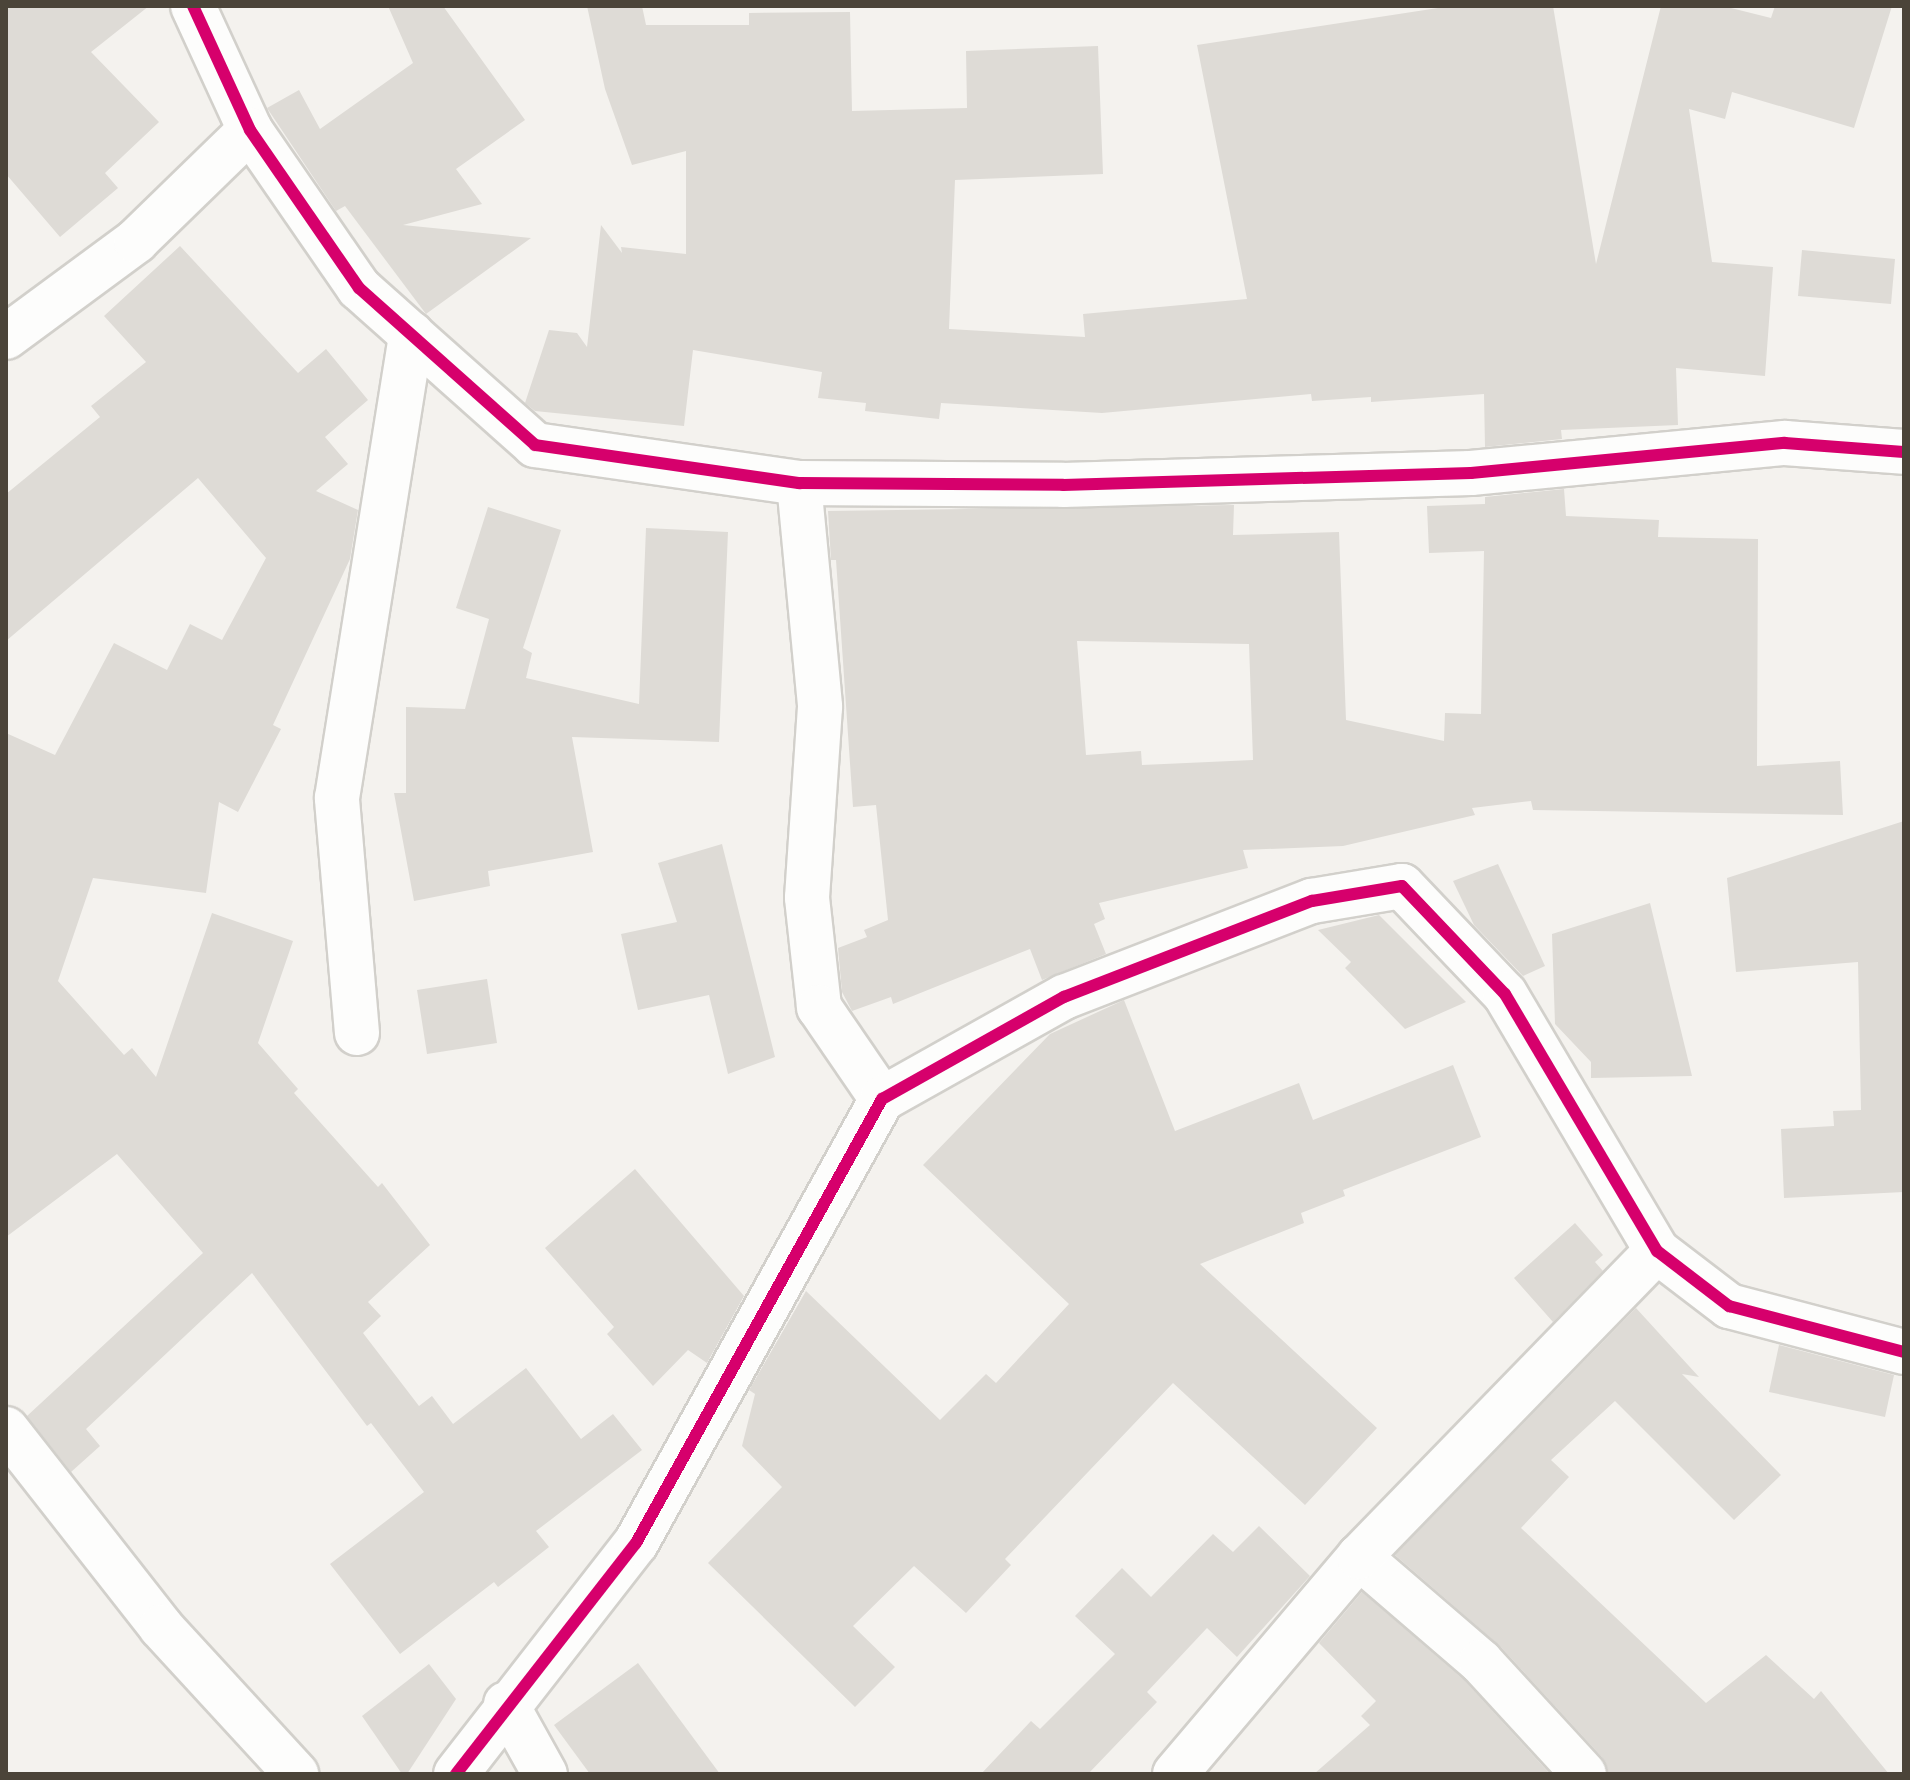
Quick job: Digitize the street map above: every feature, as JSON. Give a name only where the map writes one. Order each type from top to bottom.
[{"type":"street","points":[[193,6],[250,130],[359,288],[535,445],[799,483],[1063,485],[1471,473],[1785,443],[1904,452]]},
{"type":"street","points":[[6,337],[136,241],[250,130]]},
{"type":"street","points":[[357,1033],[337,798],[411,334]]},
{"type":"street","points":[[799,483],[820,707],[807,898],[819,1007],[882,1099]]},
{"type":"street","points":[[456,1774],[506,1704],[636,1543],[882,1099],[1064,997],[1207,946],[1312,901],[1402,886],[1505,994],[1657,1251],[1729,1306],[1904,1352]]},
{"type":"street","points":[[1175,1774],[1199,1752],[1359,1557],[1657,1251]]},
{"type":"street","points":[[6,1429],[161,1627],[296,1774]]},
{"type":"street","points":[[1359,1557],[1481,1662],[1584,1774]]},
{"type":"street","points":[[506,1704],[545,1774]]},
{"type":"building","points":[[6,6],[149,6],[91,52],[159,122],[105,173],[118,188],[60,237],[6,174]]},
{"type":"building","points":[[388,6],[443,6],[525,120],[456,169],[482,204],[403,225],[531,238],[426,314],[345,206],[336,211],[267,108],[299,90],[320,129],[413,63]]},
{"type":"building","points":[[587,6],[642,6],[646,25],[749,25],[749,13],[850,12],[852,111],[967,108],[966,51],[1098,46],[1103,174],[955,180],[949,329],[1085,337],[1083,314],[1247,299],[1197,45],[1451,6],[1553,6],[1596,264],[1661,6],[1723,6],[1771,18],[1775,6],[1892,6],[1854,128],[1732,92],[1725,119],[1689,109],[1712,262],[1773,267],[1765,376],[1676,368],[1678,425],[1561,430],[1562,439],[1485,447],[1484,394],[1371,402],[1371,397],[1312,401],[1311,394],[1102,413],[941,403],[939,419],[865,411],[866,403],[818,398],[822,372],[693,350],[684,426],[535,411],[525,403],[549,330],[577,333],[587,347],[601,225],[622,253],[621,247],[686,254],[686,151],[632,165],[605,89]]},
{"type":"building","points":[[180,246],[298,373],[326,349],[368,400],[325,437],[348,464],[316,491],[358,510],[350,559],[273,725],[281,729],[238,812],[219,802],[206,893],[93,878],[58,981],[124,1055],[132,1048],[156,1077],[212,913],[293,941],[258,1043],[298,1089],[294,1093],[378,1187],[382,1183],[430,1245],[368,1302],[381,1316],[363,1333],[419,1406],[432,1396],[453,1424],[526,1368],[581,1439],[613,1414],[642,1450],[536,1531],[549,1547],[498,1587],[494,1582],[400,1654],[330,1564],[424,1492],[371,1423],[367,1426],[252,1273],[86,1429],[100,1446],[71,1472],[27,1416],[203,1253],[117,1154],[6,1237],[6,733],[55,755],[114,643],[167,670],[190,624],[222,640],[266,558],[198,478],[6,641],[6,494],[100,417],[91,406],[146,362],[104,316]]},
{"type":"building","points":[[1802,250],[1895,259],[1891,304],[1798,296]]},
{"type":"building","points":[[1564,489],[1566,516],[1659,520],[1658,537],[1758,539],[1757,766],[1840,761],[1843,815],[1533,810],[1531,801],[1472,808],[1475,815],[1343,846],[1243,850],[1248,868],[1099,903],[1105,919],[1094,924],[1106,954],[1042,980],[1030,949],[893,1004],[891,997],[852,1011],[842,992],[838,948],[867,937],[864,930],[888,920],[876,805],[853,807],[836,560],[831,560],[828,511],[1234,505],[1233,535],[1339,532],[1346,720],[1444,741],[1445,713],[1481,714],[1484,551],[1429,553],[1427,506],[1485,504],[1485,497]],"holes":[[[1077,641],[1249,644],[1253,760],[1142,765],[1141,751],[1086,755]]]},
{"type":"building","points":[[488,507],[561,530],[523,648],[532,653],[526,678],[639,704],[646,528],[728,532],[719,742],[572,737],[593,852],[488,871],[490,886],[414,901],[394,793],[406,793],[406,707],[465,709],[489,619],[456,608]]},
{"type":"building","points":[[1904,821],[1904,1192],[1784,1198],[1781,1129],[1834,1126],[1833,1111],[1861,1110],[1858,962],[1736,972],[1727,878]]},
{"type":"building","points":[[722,844],[775,1057],[728,1074],[709,995],[638,1010],[621,934],[677,922],[658,863]]},
{"type":"building","points":[[1498,864],[1545,966],[1523,976],[1474,925],[1453,881]]},
{"type":"building","points":[[1650,903],[1692,1076],[1591,1078],[1591,1062],[1555,1024],[1552,934]]},
{"type":"building","points":[[1379,915],[1466,1002],[1405,1029],[1345,968],[1351,962],[1318,930]]},
{"type":"building","points":[[487,979],[497,1043],[427,1054],[417,990]]},
{"type":"building","points":[[1124,1000],[1175,1131],[1299,1083],[1313,1120],[1453,1065],[1481,1137],[1343,1190],[1345,1196],[1301,1213],[1304,1223],[1200,1264],[1377,1428],[1305,1505],[1173,1383],[1005,1559],[1011,1565],[966,1613],[914,1566],[853,1626],[895,1667],[855,1707],[708,1563],[782,1487],[742,1446],[755,1394],[749,1390],[806,1291],[940,1420],[986,1374],[996,1383],[1069,1304],[923,1165],[1050,1034]]},
{"type":"building","points":[[635,1169],[744,1296],[707,1363],[688,1350],[653,1386],[607,1334],[614,1327],[545,1248]]},
{"type":"building","points":[[1575,1223],[1603,1255],[1595,1262],[1603,1271],[1553,1322],[1514,1278]]},
{"type":"building","points":[[1636,1308],[1699,1377],[1682,1374],[1781,1475],[1734,1520],[1615,1401],[1551,1460],[1569,1477],[1521,1528],[1706,1703],[1766,1655],[1814,1699],[1821,1691],[1889,1774],[1608,1774],[1602,1757],[1499,1645],[1395,1555]]},
{"type":"building","points":[[1779,1345],[1894,1375],[1885,1417],[1769,1392]]},
{"type":"building","points":[[1259,1526],[1310,1576],[1237,1657],[1207,1628],[1147,1692],[1157,1702],[1088,1774],[981,1774],[1031,1721],[1040,1729],[1115,1654],[1075,1616],[1122,1568],[1151,1597],[1213,1534],[1233,1552]]},
{"type":"building","points":[[1362,1592],[1464,1680],[1550,1774],[1314,1774],[1370,1725],[1361,1716],[1376,1701],[1319,1643]]},
{"type":"building","points":[[638,1663],[720,1774],[590,1774],[554,1725]]},
{"type":"building","points":[[429,1664],[456,1699],[407,1774],[402,1774],[362,1716]]},
{"type":"cycle path","points":[[193,6],[250,130],[359,288],[535,445],[799,483],[1063,485],[1471,473],[1785,443],[1904,452]]},
{"type":"cycle path","points":[[456,1774],[636,1543],[882,1099],[1064,997],[1312,901],[1402,886],[1505,994],[1657,1251],[1729,1306],[1904,1352]]}]
